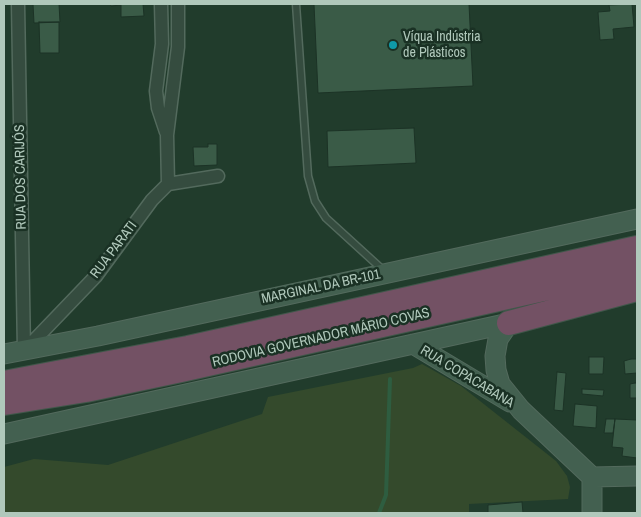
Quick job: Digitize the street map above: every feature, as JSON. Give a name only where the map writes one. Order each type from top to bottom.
[{"type":"highway","name":"RODOVIA GOVERNADOR MÁRIO COVAS","points":[[4,383],[188,348],[637,248]]},
{"type":"highway","name":"RODOVIA GOVERNADOR MÁRIO COVAS","points":[[4,403],[86,390],[181,370],[637,268]]},
{"type":"highway","points":[[509,322],[637,290]]},
{"type":"main road","name":"MARGINAL DA BR-101","points":[[4,354],[637,219]]},
{"type":"main road","points":[[4,434],[509,322]]},
{"type":"main road","name":"RUA COPACABANA","points":[[509,322],[498,339],[495,356],[500,384],[522,410],[592,477]]},
{"type":"main road","name":"RUA COPACABANA","points":[[413,344],[522,410]]},
{"type":"main road","points":[[592,513],[592,477],[637,476]]},
{"type":"street","name":"RUA DOS CARIJÓS","points":[[18,4],[24,350]]},
{"type":"street","points":[[161,4],[162,44],[156,92],[158,108],[167,135]]},
{"type":"street","points":[[178,4],[176,64],[167,135],[168,184],[218,176]]},
{"type":"street","name":"RUA PARATI","points":[[24,350],[96,276],[152,200],[168,184]]},
{"type":"lane","points":[[296,4],[308,176],[315,201],[326,218],[386,273]]},
{"type":"green space","points":[[422,364],[461,386],[556,461],[567,476],[570,487],[568,499],[469,504],[469,513],[4,513],[4,467],[34,459],[108,465],[262,414],[268,397],[413,368]]},
{"type":"building","points":[[33,4],[59,4],[60,22],[34,23]]},
{"type":"building","points":[[110,4],[143,4],[144,16],[121,17],[121,5],[111,6]]},
{"type":"building","name":"Víqua Indústria de Plásticos","points":[[314,4],[469,4],[473,86],[318,93]]},
{"type":"building","points":[[632,4],[634,27],[613,29],[614,39],[600,40],[598,12],[610,11],[609,5]]},
{"type":"building","points":[[39,22],[59,22],[59,53],[40,53]]},
{"type":"building","points":[[414,128],[416,163],[328,167],[327,131]]},
{"type":"building","points":[[208,144],[217,144],[217,165],[194,166],[193,147],[208,147]]},
{"type":"building","points":[[589,357],[604,357],[603,374],[589,374]]},
{"type":"building","points":[[637,359],[637,373],[625,374],[624,361]]},
{"type":"building","points":[[557,372],[566,373],[563,411],[554,410]]},
{"type":"building","points":[[637,383],[637,398],[630,398],[630,384]]},
{"type":"building","points":[[582,389],[604,390],[603,396],[582,394]]},
{"type":"building","points":[[575,404],[597,406],[596,428],[573,426]]},
{"type":"building","points":[[606,419],[615,419],[613,433],[604,433]]},
{"type":"building","points":[[615,419],[637,420],[637,458],[622,456],[623,448],[612,447]]},
{"type":"building","points":[[522,502],[523,513],[488,513],[488,505]]},
{"type":"waterway","points":[[379,513],[386,495],[390,379]]},
{"type":"place","name":"Víqua Indústria de Plásticos","points":[[393,45]]}]
